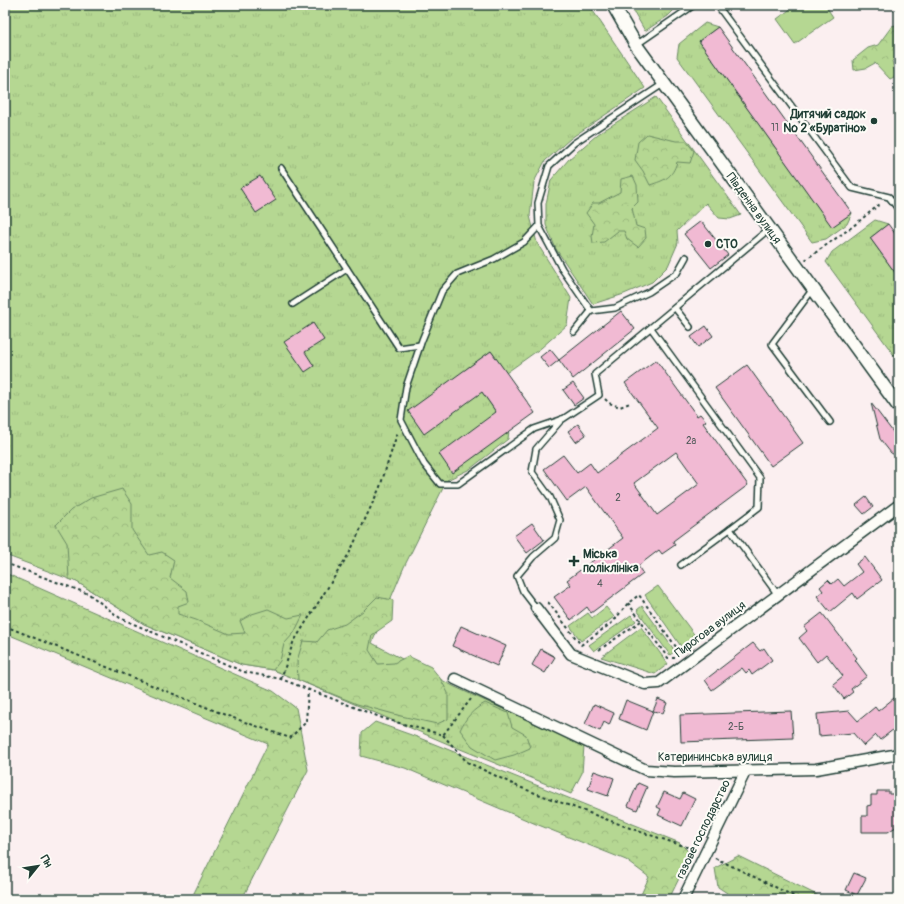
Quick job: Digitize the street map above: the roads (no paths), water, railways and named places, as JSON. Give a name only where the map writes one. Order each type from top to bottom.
[{"type":"street","name":"Південна вулиця","points":[[613,5],[636,45],[899,407]]},
{"type":"street","name":"Пирогова вулиця","points":[[536,608],[571,654],[645,684],[659,683],[679,662],[778,595],[899,505]]},
{"type":"street","name":"Катерининська вулиця","points":[[455,679],[646,770],[674,772],[816,769],[899,754]]},
{"type":"street","name":"газове господарство","points":[[683,899],[746,770]]},
{"type":"lane","points":[[682,5],[685,11]]},
{"type":"lane","points":[[636,45],[694,5]]},
{"type":"lane","points":[[717,5],[852,188],[889,197],[899,210]]},
{"type":"lane","points":[[591,312],[562,269],[539,226],[538,204],[549,166],[574,143],[664,83]]},
{"type":"lane","points":[[281,168],[399,348],[420,345]]},
{"type":"lane","points":[[539,226],[524,242],[494,258],[457,274],[442,291],[420,345],[406,387],[401,420],[424,464],[440,484],[458,484],[534,429],[563,419]]},
{"type":"lane","points":[[536,608],[523,591],[517,576],[533,557],[555,538],[560,520],[550,497],[532,472],[536,449],[563,419],[599,395],[595,374],[769,229]]},
{"type":"lane","points":[[574,332],[591,312],[615,308],[649,292],[677,273],[686,257]]},
{"type":"lane","points":[[292,304],[347,269]]},
{"type":"lane","points":[[813,289],[772,344],[830,422]]},
{"type":"lane","points":[[675,308],[690,327]]},
{"type":"lane","points":[[651,328],[760,478],[759,507],[681,565]]},
{"type":"lane","points":[[730,529],[778,595]]},
{"type":"place","name":"Дитячий садок № 2 «Буратіно»","points":[[874,121]]},
{"type":"place","name":"СТО","points":[[708,244]]},
{"type":"place","name":"Міська поліклініка","points":[[574,561]]}]
